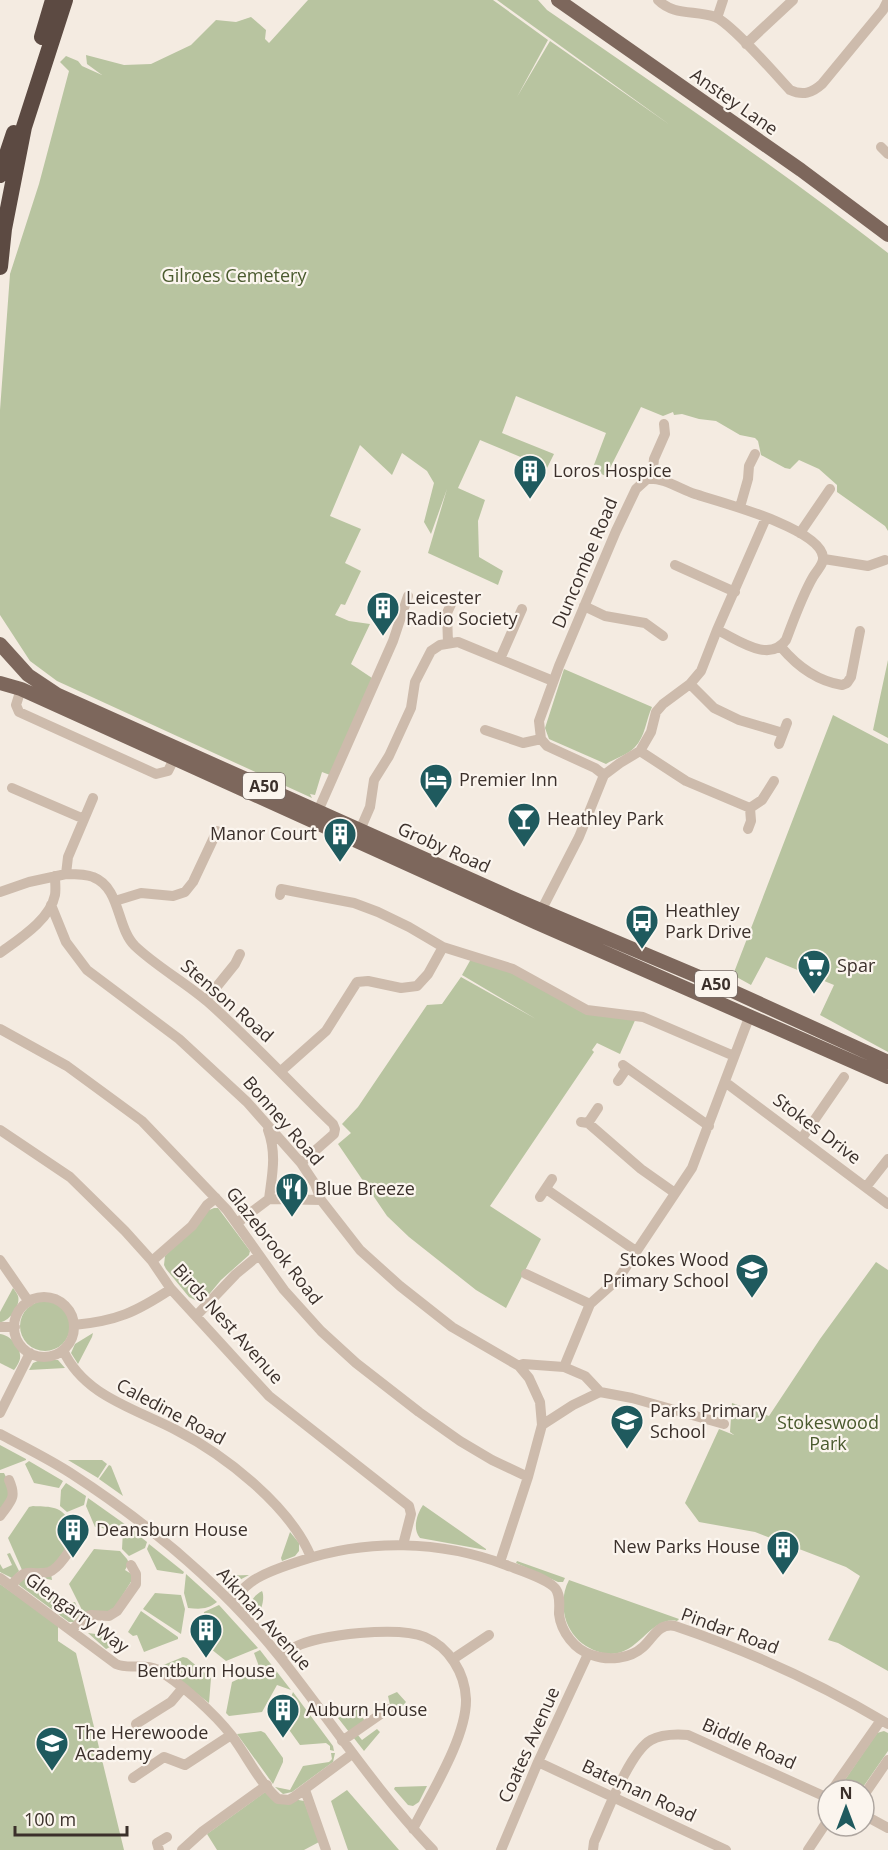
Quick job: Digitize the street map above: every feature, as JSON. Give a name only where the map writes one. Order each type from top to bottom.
[{"type":"highway","points":[[0,175],[18,122],[53,0]]},
{"type":"highway","points":[[0,207],[2,191],[65,0]]},
{"type":"highway","points":[[0,267],[2,224],[24,127]]},
{"type":"main road","name":"Anstey Lane","points":[[558,0],[801,170],[888,236]]},
{"type":"main road","name":"Groby Road","points":[[0,644],[28,675],[58,695],[360,830],[730,990],[888,1062]]},
{"type":"main road","name":"Groby Road","points":[[0,683],[21,688],[174,759],[888,1077]]},
{"type":"street","points":[[658,0],[664,7],[673,10],[717,18],[746,44],[790,90],[807,94],[822,84],[883,10],[888,0]]},
{"type":"street","points":[[717,18],[723,0]]},
{"type":"street","points":[[746,44],[793,0]]},
{"type":"street","points":[[664,423],[665,434],[654,459],[652,479],[740,507],[800,533],[818,545],[824,559]]},
{"type":"street","points":[[740,507],[748,479],[749,466],[755,454]]},
{"type":"street","name":"Duncombe Road","points":[[541,739],[539,721],[584,606],[634,493],[642,483],[652,479]]},
{"type":"street","points":[[800,533],[830,489]]},
{"type":"street","points":[[542,924],[542,909],[579,837],[604,775],[640,751],[651,732],[656,712],[690,684],[701,671],[766,518]]},
{"type":"street","points":[[824,559],[868,566],[885,560]]},
{"type":"street","points":[[717,630],[760,650],[771,651],[781,647],[824,559]]},
{"type":"street","points":[[675,566],[735,592]]},
{"type":"street","points":[[318,811],[393,641],[408,596]]},
{"type":"street","points":[[448,643],[447,614],[452,602]]},
{"type":"street","points":[[584,606],[605,616],[645,623],[663,636]]},
{"type":"street","points":[[500,659],[522,609]]},
{"type":"street","points":[[781,647],[798,666],[842,685],[847,683],[851,677],[860,631]]},
{"type":"street","points":[[360,830],[370,807],[374,780],[389,756],[411,708],[415,682],[431,651],[440,645],[458,642],[553,681]]},
{"type":"street","points":[[690,684],[714,708],[739,720],[785,728],[779,744]]},
{"type":"street","points":[[21,688],[16,705],[20,712],[30,717],[156,774],[168,771],[174,759]]},
{"type":"street","points":[[485,730],[523,743],[541,739],[555,751],[596,768],[604,775]]},
{"type":"street","points":[[640,751],[686,781],[750,808]]},
{"type":"street","points":[[750,808],[762,800],[774,781]]},
{"type":"street","points":[[12,788],[84,819]]},
{"type":"street","points":[[0,953],[47,913],[93,798]]},
{"type":"street","points":[[748,829],[751,821],[750,808]]},
{"type":"street","points":[[115,901],[141,893],[180,896],[193,882],[217,831]]},
{"type":"street","points":[[0,892],[29,882],[61,875]]},
{"type":"street","name":"Stenson Road","points":[[61,875],[94,877],[105,886],[115,901],[125,930],[135,946],[206,1000],[333,1124],[334,1134],[301,1163]]},
{"type":"street","points":[[279,895],[281,890],[354,903],[410,927],[443,947],[513,969],[587,1010],[643,1017],[734,1056]]},
{"type":"street","name":"Bonney Road","points":[[51,905],[66,942],[87,970],[179,1039],[247,1102],[301,1163],[315,1184],[321,1200],[360,1250],[399,1286],[452,1327],[519,1366]]},
{"type":"street","points":[[281,1071],[326,1030],[357,982],[368,981],[401,988],[417,986],[428,974],[443,947]]},
{"type":"street","points":[[206,1000],[235,964],[240,954]]},
{"type":"street","points":[[564,1367],[590,1304],[618,1279],[693,1168],[750,1016]]},
{"type":"street","name":"Glazebrook Road","points":[[0,1029],[67,1066],[142,1121],[216,1198],[237,1223],[284,1290],[314,1323],[356,1363],[460,1441],[492,1460],[528,1477]]},
{"type":"street","points":[[618,1081],[625,1067],[709,1126]]},
{"type":"street","points":[[802,1138],[844,1077]]},
{"type":"street","name":"Stokes Drive","points":[[725,1082],[888,1204]]},
{"type":"street","points":[[598,1108],[584,1123],[675,1193]]},
{"type":"street","points":[[265,1123],[273,1144],[274,1161],[269,1199]]},
{"type":"street","name":"Birds Nest Avenue","points":[[0,1130],[70,1177],[152,1261],[171,1289],[269,1396],[409,1506],[411,1514],[403,1545]]},
{"type":"street","points":[[866,1187],[888,1159]]},
{"type":"street","points":[[546,1188],[636,1251]]},
{"type":"street","points":[[152,1261],[192,1226],[207,1205],[216,1198]]},
{"type":"street","points":[[237,1223],[269,1199],[321,1200]]},
{"type":"street","points":[[196,1316],[236,1274],[259,1255]]},
{"type":"street","points":[[0,1260],[29,1302]]},
{"type":"street","points":[[526,1274],[590,1304]]},
{"type":"street","points":[[74,1325],[114,1320],[142,1308],[171,1289]]},
{"type":"street","points":[[42,1297],[61,1302],[70,1312],[74,1325],[70,1342],[63,1350],[50,1356],[30,1353],[19,1342],[15,1327],[18,1312],[29,1302],[42,1297]]},
{"type":"street","points":[[0,1327],[15,1327]]},
{"type":"street","name":"Caledine Road","points":[[63,1350],[69,1364],[93,1388],[112,1400],[177,1430],[207,1447],[234,1467],[289,1520],[303,1538],[311,1557]]},
{"type":"street","points":[[0,1413],[30,1353]]},
{"type":"street","points":[[500,1563],[542,1425],[540,1402],[529,1378],[519,1366],[524,1364],[564,1367],[585,1376],[600,1392],[632,1398],[724,1424]]},
{"type":"street","points":[[542,1425],[573,1405],[600,1392]]},
{"type":"street","name":"Aikman Avenue","points":[[0,1434],[71,1473],[132,1516],[214,1585],[280,1658],[352,1754],[433,1850]]},
{"type":"street","points":[[0,1516],[14,1497],[9,1480]]},
{"type":"street","points":[[11,1586],[21,1574],[50,1572],[56,1567],[74,1542],[75,1533],[69,1520]]},
{"type":"street","points":[[230,1601],[254,1580],[311,1557],[334,1551],[403,1545],[461,1551],[500,1563],[545,1581],[555,1588],[565,1631],[574,1644],[588,1654]]},
{"type":"street","points":[[72,1630],[85,1617],[109,1616],[117,1611],[136,1584],[136,1574],[131,1565]]},
{"type":"street","name":"Glengarry Way","points":[[0,1578],[116,1664],[122,1667],[152,1668],[182,1689],[212,1714],[231,1735],[273,1794],[283,1800],[289,1800],[305,1790],[352,1754]]},
{"type":"street","name":"Pindar Road","points":[[588,1654],[608,1658],[630,1655],[643,1648],[660,1628],[675,1626],[767,1661],[814,1683],[885,1722]]},
{"type":"street","points":[[280,1658],[295,1646],[329,1637],[365,1632],[397,1631],[424,1636],[436,1643],[453,1659],[462,1679],[466,1697],[459,1736],[413,1829]]},
{"type":"street","points":[[453,1659],[489,1635]]},
{"type":"street","name":"Coates Avenue","points":[[501,1850],[538,1762],[588,1654]]},
{"type":"street","points":[[136,1724],[171,1702],[182,1689]]},
{"type":"street","points":[[342,1741],[388,1709]]},
{"type":"street","points":[[842,1778],[885,1722]]},
{"type":"street","name":"Biddle Road","points":[[593,1850],[594,1842],[636,1754],[651,1740],[670,1734],[688,1735],[816,1789]]},
{"type":"street","points":[[133,1778],[164,1757],[185,1765],[231,1735]]},
{"type":"street","points":[[876,1778],[888,1760]]},
{"type":"street","name":"Bateman Road","points":[[538,1762],[726,1850]]},
{"type":"street","points":[[185,1849],[203,1831],[267,1785]]},
{"type":"street","points":[[305,1790],[326,1850]]},
{"type":"street","points":[[159,1850],[157,1843],[167,1837]]},
{"type":"green space","name":"Gilroes Cemetery","points":[[308,0],[493,0],[548,40],[517,97],[550,41],[670,125],[497,0],[538,0],[547,10],[762,160],[888,253],[888,531],[885,526],[837,492],[837,485],[819,469],[799,460],[790,469],[785,468],[761,455],[758,441],[755,438],[740,435],[716,421],[682,414],[674,415],[673,412],[663,416],[641,407],[606,476],[592,470],[606,433],[516,396],[502,433],[554,454],[547,468],[480,440],[458,488],[485,500],[478,521],[479,557],[503,571],[498,585],[428,553],[447,489],[431,534],[424,522],[434,483],[427,471],[402,453],[392,475],[360,445],[330,516],[361,529],[345,563],[361,571],[345,605],[341,604],[335,615],[349,621],[370,624],[351,664],[372,678],[330,775],[322,772],[315,795],[310,794],[312,798],[57,681],[30,661],[0,615],[0,410],[10,274],[39,184],[69,71],[60,62],[66,56],[102,75],[87,64],[86,55],[124,65],[151,64],[191,45],[216,20],[236,22],[251,17],[266,30],[265,39],[269,43]]},
{"type":"green space","points":[[888,660],[888,738],[873,730]]},
{"type":"green space","points":[[564,669],[652,707],[641,738],[632,750],[606,764],[549,739],[545,728]]},
{"type":"green space","points":[[833,715],[888,744],[888,1052],[820,1015],[834,985],[766,957],[751,985],[733,975]]},
{"type":"green space","points":[[471,959],[487,961],[586,1009],[637,1016],[620,1054],[597,1043],[592,1050],[594,1052],[490,1206],[541,1239],[506,1308],[476,1290],[409,1237],[387,1216],[338,1144],[351,1133],[342,1124],[358,1107],[427,1005],[442,1004],[461,977],[536,1019],[462,975]]},
{"type":"green space","points":[[218,1208],[250,1251],[249,1255],[221,1280],[206,1298],[197,1301],[189,1297],[166,1269],[165,1256],[207,1211]]},
{"type":"green space","name":"Stokeswood Park","points":[[876,1262],[888,1270],[888,1671],[838,1643],[828,1640],[860,1576],[846,1567],[755,1532],[699,1522],[685,1503],[719,1429],[734,1435],[730,1432],[732,1403],[769,1416],[820,1339]]},
{"type":"green space","points":[[13,1288],[18,1295],[18,1304],[10,1316],[0,1322],[0,1312]]},
{"type":"green space","points":[[40,1301],[50,1301],[63,1308],[70,1321],[70,1331],[63,1344],[50,1351],[40,1351],[31,1347],[24,1340],[20,1331],[20,1321],[24,1312],[31,1305]]},
{"type":"green space","points":[[93,1333],[78,1364],[71,1353],[75,1344]]},
{"type":"green space","points":[[0,1334],[10,1338],[20,1351],[20,1359],[14,1370],[0,1363]]},
{"type":"green space","points":[[40,1360],[58,1360],[65,1368],[29,1370],[33,1363]]},
{"type":"green space","points":[[0,1445],[26,1459],[26,1460],[0,1470]]},
{"type":"green space","points":[[68,1460],[102,1460],[107,1464],[98,1478]]},
{"type":"green space","points":[[29,1461],[63,1481],[59,1488],[34,1483],[25,1464]]},
{"type":"green space","points":[[109,1465],[111,1466],[123,1496],[99,1479]]},
{"type":"green space","points":[[0,1473],[4,1473],[13,1491],[0,1512]]},
{"type":"green space","points":[[66,1483],[86,1496],[84,1505],[67,1512],[60,1506],[61,1490]]},
{"type":"green space","points":[[88,1498],[143,1537],[147,1542],[145,1548],[129,1556],[122,1549],[123,1531],[95,1527],[86,1506]]},
{"type":"green space","points":[[423,1505],[486,1550],[420,1538],[416,1530],[416,1522]]},
{"type":"green space","points":[[29,1507],[53,1508],[65,1514],[68,1519],[65,1526],[71,1528],[71,1541],[52,1568],[22,1570],[8,1538]]},
{"type":"green space","points":[[290,1532],[299,1543],[299,1551],[295,1556],[282,1561],[281,1558]]},
{"type":"green space","points":[[149,1544],[184,1572],[183,1574],[157,1570],[147,1549]]},
{"type":"green space","points":[[94,1549],[120,1551],[129,1563],[125,1570],[134,1577],[112,1612],[84,1614],[69,1584]]},
{"type":"green space","points":[[10,1553],[19,1571],[12,1578],[0,1572],[0,1564],[3,1569],[12,1565],[7,1554]]},
{"type":"green space","points":[[517,1561],[565,1578],[563,1582],[558,1582],[516,1563]]},
{"type":"green space","points":[[31,1573],[51,1574],[52,1580],[28,1575],[27,1588],[51,1590],[64,1613],[74,1609],[72,1603],[75,1602],[80,1614],[75,1622],[69,1622],[19,1585],[20,1578]]},
{"type":"green space","points":[[186,1574],[217,1602],[206,1608],[188,1608],[184,1593]]},
{"type":"green space","points":[[249,1575],[232,1584],[226,1583],[220,1576]]},
{"type":"green space","points":[[569,1580],[679,1619],[656,1626],[628,1649],[616,1653],[603,1653],[582,1644],[568,1626],[563,1602]]},
{"type":"green space","name":"The Herewoode Academy","points":[[0,1584],[58,1625],[58,1641],[76,1653],[124,1850],[0,1850]]},
{"type":"green space","points":[[262,1591],[262,1603],[257,1615],[252,1602],[255,1596]]},
{"type":"green space","points":[[155,1593],[181,1595],[185,1609],[181,1634],[143,1609]]},
{"type":"green space","points":[[219,1605],[258,1648],[226,1661],[201,1641],[204,1612]]},
{"type":"green space","points":[[141,1611],[178,1639],[144,1652],[137,1635],[133,1636],[128,1632]]},
{"type":"green space","points":[[88,1633],[111,1636],[116,1644],[106,1649]]},
{"type":"green space","points":[[260,1650],[291,1690],[277,1685],[262,1712],[229,1716],[226,1713],[232,1682],[260,1669],[254,1653]]},
{"type":"green space","points":[[183,1657],[211,1678],[209,1703],[161,1666]]},
{"type":"green space","points":[[293,1692],[333,1746],[334,1751],[330,1750],[330,1746],[326,1743],[300,1745],[282,1720]]},
{"type":"green space","points":[[397,1692],[406,1702],[399,1710],[390,1705],[388,1696]]},
{"type":"green space","points":[[363,1706],[366,1711],[361,1715],[365,1721],[349,1732],[338,1718]]},
{"type":"green space","points":[[377,1729],[380,1732],[364,1751],[353,1737],[357,1734],[362,1740]]},
{"type":"green space","points":[[261,1731],[265,1733],[283,1758],[273,1784],[237,1734]]},
{"type":"green space","points":[[884,1731],[888,1733],[888,1751],[869,1778],[846,1778],[877,1733]]},
{"type":"green space","points":[[331,1753],[335,1753],[333,1762],[292,1792],[283,1794],[275,1787],[290,1790],[303,1766],[329,1762],[332,1759]]},
{"type":"green space","points":[[427,1786],[419,1802],[413,1806],[408,1805],[394,1789],[395,1787]]},
{"type":"green space","points":[[268,1790],[271,1795],[304,1801],[319,1842],[304,1850],[217,1850],[207,1834]]},
{"type":"green space","points":[[347,1790],[399,1850],[348,1850],[331,1801]]},
{"type":"place","name":"Loros Hospice","points":[[530,500]]},
{"type":"place","name":"Leicester Radio Society","points":[[383,637]]},
{"type":"place","name":"Premier Inn","points":[[436,809]]},
{"type":"place","name":"Heathley Park","points":[[524,848]]},
{"type":"place","name":"Manor Court","points":[[340,863]]},
{"type":"place","name":"Heathley Park Drive","points":[[642,950]]},
{"type":"place","name":"Spar","points":[[814,995]]},
{"type":"place","name":"Blue Breeze","points":[[292,1218]]},
{"type":"place","name":"Stokes Wood Primary School","points":[[752,1299]]},
{"type":"place","name":"Parks Primary School","points":[[627,1450]]},
{"type":"place","name":"Deansburn House","points":[[73,1559]]},
{"type":"place","name":"New Parks House","points":[[783,1576]]},
{"type":"place","name":"Bentburn House","points":[[206,1659]]},
{"type":"place","name":"Auburn House","points":[[283,1739]]},
{"type":"place","name":"The Herewoode Academy","points":[[52,1772]]}]
